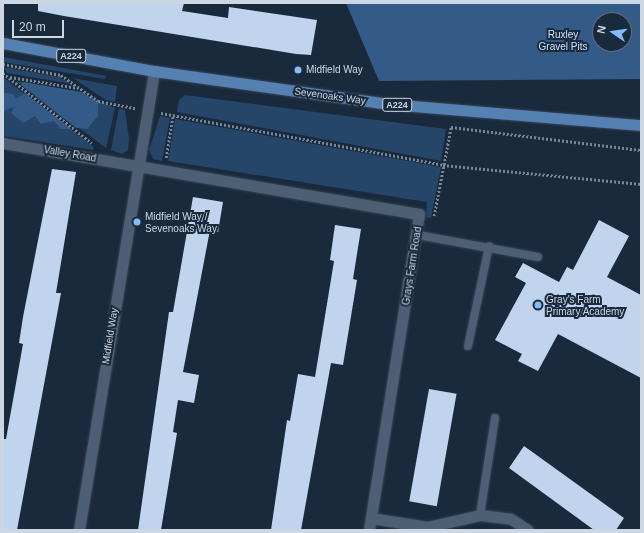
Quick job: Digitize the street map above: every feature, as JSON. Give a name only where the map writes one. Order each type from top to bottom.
[{"type":"main road","name":"Sevenoaks Way","points":[[3,43],[154,71],[389,104],[641,125]]},
{"type":"main road","name":"Sevenoaks Way","points":[[3,47],[139,68]]},
{"type":"street","name":"Midfield Way","points":[[79,530],[137,166],[154,71]]},
{"type":"street","name":"Valley Road","points":[[3,143],[137,166]]},
{"type":"street","name":"Grays Farm Road","points":[[137,166],[419,214],[423,236],[369,530]]},
{"type":"street","points":[[371,518],[427,527],[480,515],[511,519],[528,530]]},
{"type":"lane","points":[[423,236],[489,246],[538,257]]},
{"type":"lane","points":[[468,346],[489,246]]},
{"type":"lane","points":[[480,515],[495,418]]},
{"type":"path","points":[[3,64],[61,75],[98,101],[443,165],[641,184]]},
{"type":"path","points":[[3,74],[80,88]]},
{"type":"path","points":[[8,76],[95,145]]},
{"type":"path","points":[[164,171],[173,115]]},
{"type":"path","points":[[423,236],[443,165],[451,127],[641,150]]},
{"type":"shaded area","points":[[3,57],[107,76],[104,79],[3,62]]},
{"type":"shaded area","points":[[3,67],[59,77],[72,84],[7,73]]},
{"type":"shaded area","points":[[3,77],[94,147],[93,150],[3,136]]},
{"type":"shaded area","points":[[73,78],[117,86],[115,102],[106,100]]},
{"type":"shaded area","points":[[16,81],[81,92],[115,108],[106,148]]},
{"type":"shaded area","points":[[185,95],[446,129],[441,161],[177,112],[179,100]]},
{"type":"shaded area","points":[[119,108],[125,110],[129,139],[128,150],[122,154],[111,150]]},
{"type":"shaded area","points":[[160,116],[170,118],[162,161],[153,159],[149,150]]},
{"type":"shaded area","points":[[175,119],[441,167],[431,218],[426,217],[427,202],[168,161]]},
{"type":"green space","name":"Ruxley Gravel Pits","points":[[346,3],[641,3],[641,79],[379,81]]},
{"type":"green space","points":[[23,82],[81,92],[98,103],[98,116],[87,129],[76,128],[21,85]]},
{"type":"green space","points":[[3,93],[13,94],[16,99],[25,93],[71,129],[61,129],[54,121],[41,124],[35,116],[23,123],[11,113],[14,107],[3,111]]},
{"type":"building","points":[[38,3],[184,3],[182,11],[228,18],[229,7],[317,20],[311,55],[296,54],[64,16],[38,11]]},
{"type":"building","points":[[52,169],[76,172],[56,293],[61,293],[17,530],[3,530],[3,439],[6,439],[23,344],[19,343],[23,317]]},
{"type":"building","points":[[193,197],[223,202],[218,232],[210,230],[183,372],[199,375],[194,403],[178,400],[173,432],[177,433],[161,530],[138,530],[169,312],[173,312]]},
{"type":"building","points":[[599,220],[629,236],[607,277],[641,295],[641,378],[558,334],[538,371],[518,361],[522,354],[495,340],[526,283],[515,277],[523,263],[559,282],[567,267],[573,270]]},
{"type":"building","points":[[335,225],[361,229],[353,279],[357,280],[343,365],[331,363],[301,530],[271,530],[287,420],[290,421],[298,374],[315,377],[334,261],[330,260]]},
{"type":"building","points":[[429,389],[457,394],[437,506],[409,501]]},
{"type":"building","points":[[524,446],[624,518],[616,530],[594,530],[509,468]]},
{"type":"place","name":"Midfield Way","points":[[298,70]]},
{"type":"place","name":"Midfield Way / Sevenoaks Way","points":[[137,222]]},
{"type":"place","name":"Gray's Farm Primary Academy","points":[[538,305]]}]
